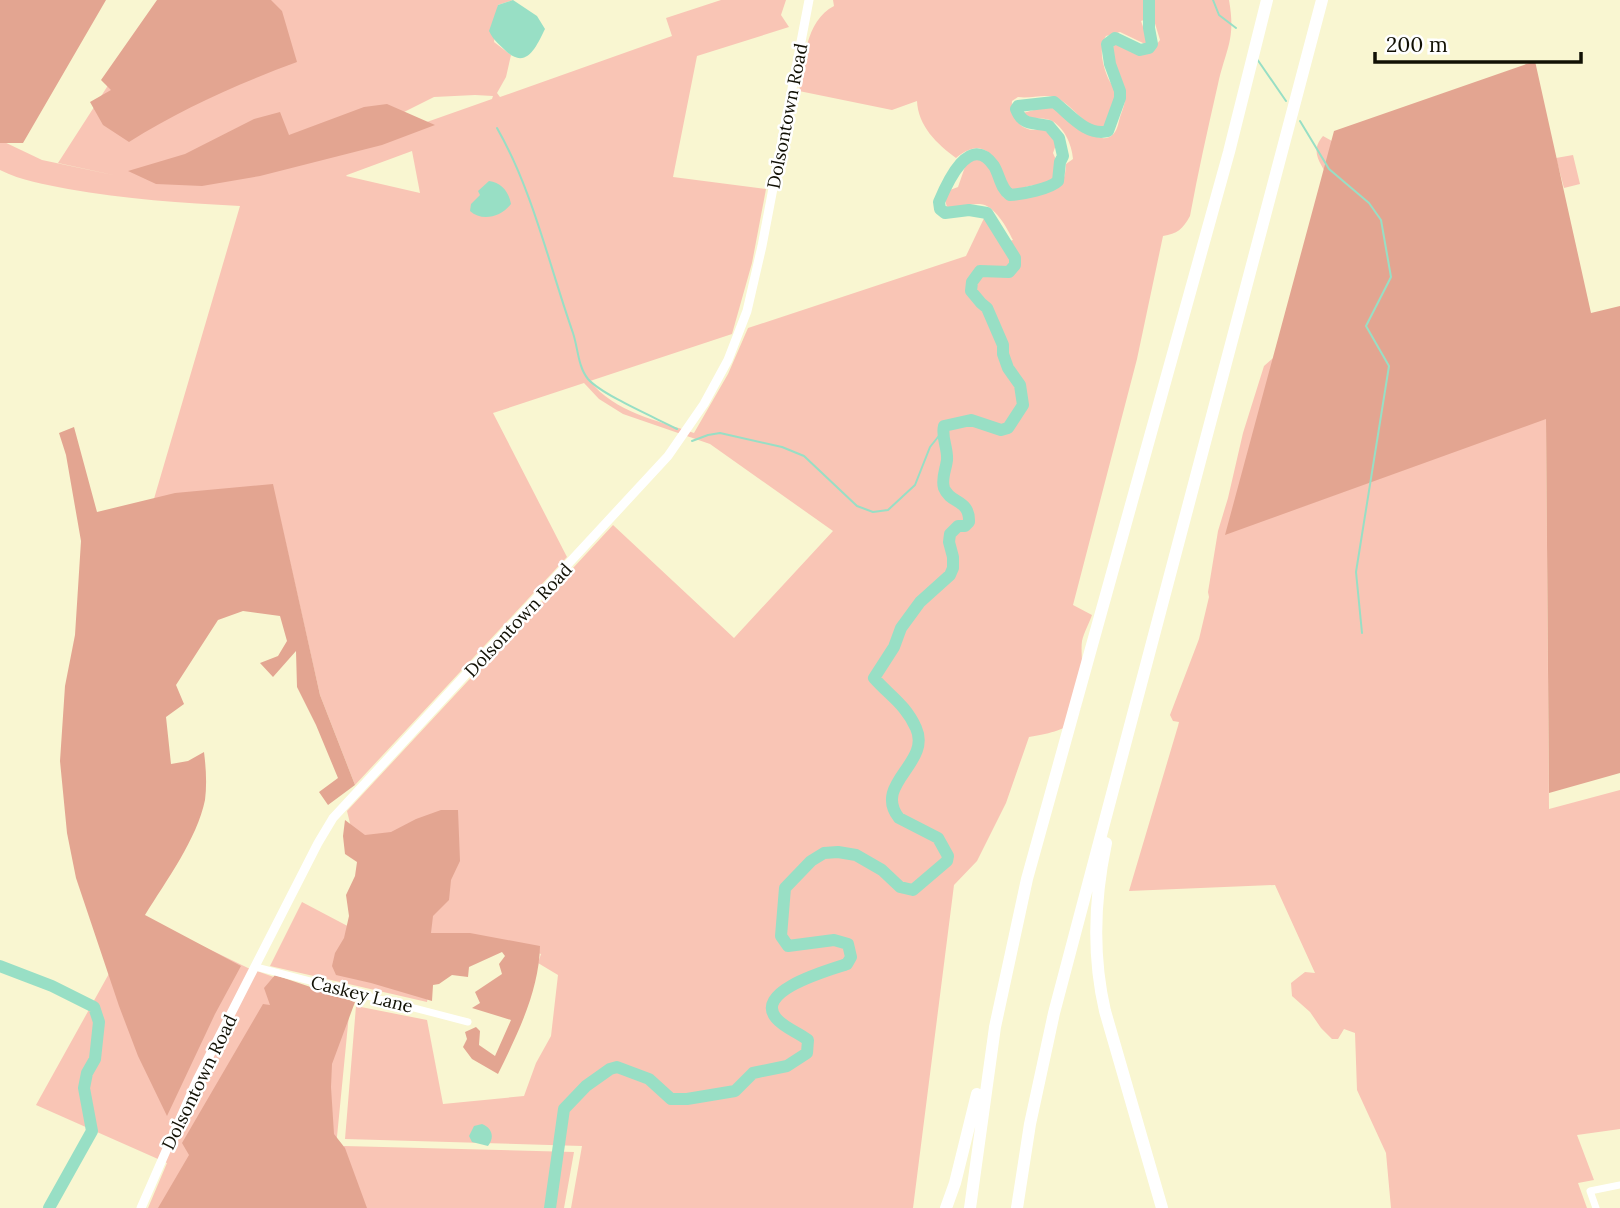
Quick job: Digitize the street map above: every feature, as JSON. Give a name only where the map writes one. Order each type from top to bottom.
[{"type":"highway","points":[[970,1208],[985,1086],[1027,879],[1229,152],[1267,0]]},
{"type":"highway","points":[[1017,1208],[1032,1112],[1054,1013],[1322,0]]},
{"type":"highway","points":[[1122,753],[1120,785],[1098,887],[1097,968],[1105,1011],[1162,1208]]},
{"type":"highway","points":[[946,1208],[957,1176],[999,1009]]},
{"type":"street","name":"Dolsontown Road","points":[[141,1208],[197,1080],[333,818],[668,456],[704,404],[733,348],[751,299],[809,0]]},
{"type":"street","name":"Caskey Lane","points":[[256,967],[468,1022]]},
{"type":"street","points":[[1596,1208],[1590,1191],[1620,1185]]},
{"type":"shaded area","points":[[0,0],[106,0],[23,143],[0,143]]},
{"type":"shaded area","points":[[157,0],[271,0],[282,11],[297,62],[211,97],[129,142],[103,125],[90,102],[111,90],[101,80]]},
{"type":"shaded area","points":[[163,0],[513,0],[498,5],[494,42],[511,55],[506,77],[497,93],[500,97],[672,36],[666,18],[721,0],[786,0],[781,15],[789,27],[697,56],[673,177],[766,189],[752,263],[732,334],[590,381],[611,401],[624,408],[694,433],[728,374],[748,328],[966,256],[986,214],[1003,243],[1013,240],[1000,218],[985,205],[947,207],[945,200],[950,190],[958,187],[967,161],[975,158],[987,163],[1003,197],[1007,199],[1019,199],[1056,189],[1063,180],[1066,164],[1073,159],[1069,142],[1055,123],[1023,113],[1052,105],[1088,133],[1107,138],[1114,133],[1125,98],[1116,71],[1113,42],[1121,43],[1142,54],[1153,49],[1160,40],[1153,17],[1141,21],[1148,41],[1145,44],[1120,32],[1106,36],[1102,46],[1103,63],[1117,97],[1109,125],[1104,128],[1090,124],[1057,98],[1018,97],[1012,101],[1013,113],[1020,125],[1030,130],[1045,129],[1057,142],[1053,153],[1057,162],[1055,180],[1016,192],[1009,190],[996,162],[984,150],[976,148],[956,158],[942,147],[925,126],[917,101],[892,110],[799,91],[807,43],[817,22],[834,6],[833,0],[1229,0],[1229,43],[1190,216],[1179,230],[1163,236],[1137,359],[1073,605],[1092,615],[1082,641],[1081,707],[1071,723],[1061,729],[1029,737],[1006,803],[977,861],[954,885],[913,1208],[571,1208],[582,1146],[345,1139],[356,1006],[427,1020],[443,1104],[524,1096],[536,1063],[551,1036],[558,975],[538,963],[541,954],[511,945],[436,944],[427,1002],[270,966],[302,902],[412,960],[359,860],[347,811],[613,525],[734,638],[833,531],[710,444],[623,414],[599,399],[584,383],[493,413],[567,557],[355,785],[320,695],[275,496],[151,509],[240,206],[111,195],[25,180],[0,170],[0,140],[42,160],[118,176],[58,163]],"holes":[[[493,96],[492,99],[356,147],[390,119],[434,97]],[[412,151],[420,193],[346,176],[347,175]]]},
{"type":"shaded area","points":[[513,0],[537,16],[545,29],[526,57],[514,57],[489,31],[498,5]]},
{"type":"shaded area","points":[[1535,61],[1591,313],[1620,306],[1620,773],[1549,793],[1546,419],[1225,535],[1334,131]]},
{"type":"shaded area","points":[[387,104],[435,125],[382,145],[260,176],[202,186],[156,184],[128,171],[185,154],[254,119],[280,112],[289,135],[364,107]]},
{"type":"shaded area","points":[[1323,136],[1332,141],[1348,173],[1370,185],[1384,207],[1400,219],[1429,228],[1436,236],[1412,273],[1386,373],[1379,392],[1370,405],[1359,412],[1313,392],[1287,426],[1281,452],[1287,489],[1294,504],[1298,508],[1546,418],[1549,809],[1620,790],[1620,1129],[1577,1135],[1594,1180],[1578,1183],[1587,1208],[1391,1208],[1386,1153],[1357,1090],[1355,1033],[1344,1029],[1338,1039],[1332,1039],[1310,1012],[1292,996],[1291,983],[1305,972],[1315,973],[1275,885],[1129,891],[1178,726],[1179,722],[1173,721],[1170,715],[1199,639],[1209,597],[1218,531],[1243,433],[1264,366],[1279,353],[1288,350],[1317,366],[1335,365],[1340,359],[1375,262],[1376,256],[1338,213],[1329,179],[1317,152]]},
{"type":"shaded area","points":[[1573,155],[1580,184],[1564,188],[1556,158]]},
{"type":"shaded area","points":[[489,181],[504,188],[511,204],[497,215],[480,216],[470,211],[471,204],[480,195],[478,191]]},
{"type":"shaded area","points":[[74,427],[97,512],[175,493],[273,484],[320,695],[355,785],[328,805],[319,792],[338,778],[297,687],[296,651],[273,677],[260,663],[278,656],[287,641],[280,616],[243,611],[218,620],[176,685],[184,704],[166,717],[171,764],[188,761],[204,752],[205,800],[188,845],[145,915],[241,966],[167,1116],[138,1056],[119,1006],[76,878],[67,833],[60,761],[65,686],[75,635],[81,541],[66,455],[59,433]]},
{"type":"shaded area","points":[[441,810],[458,810],[460,861],[451,880],[449,900],[433,916],[431,933],[470,933],[540,946],[532,995],[498,1074],[472,1059],[463,1047],[467,1039],[465,1032],[476,1027],[480,1031],[479,1045],[495,1056],[511,1020],[472,1008],[480,1003],[475,992],[502,974],[499,964],[505,956],[502,952],[469,967],[468,977],[452,975],[433,985],[432,1001],[336,975],[332,966],[335,953],[344,938],[349,916],[346,895],[355,876],[357,862],[345,854],[345,820],[365,835],[391,832]]},
{"type":"shaded area","points":[[141,916],[248,968],[350,1004],[330,1208],[148,1208],[167,1163],[36,1105]]},
{"type":"shaded area","points":[[275,975],[355,1002],[332,1064],[331,1087],[334,1134],[345,1148],[367,1208],[158,1208],[189,1155],[182,1143],[263,1004],[270,1005],[264,988]]},
{"type":"shaded area","points":[[482,1124],[491,1133],[488,1146],[472,1142],[469,1136],[474,1126]]},
{"type":"shaded area","points":[[344,1146],[574,1152],[564,1208],[338,1208]]},
{"type":"waterway","points":[[550,1208],[564,1109],[586,1086],[610,1069],[617,1067],[649,1079],[671,1099],[687,1099],[735,1091],[753,1073],[787,1066],[807,1053],[808,1040],[776,1018],[772,1008],[775,998],[798,982],[847,964],[851,957],[848,944],[834,940],[788,946],[781,936],[785,888],[811,861],[824,853],[856,855],[882,870],[900,887],[913,890],[947,861],[948,856],[938,838],[899,818],[893,806],[897,784],[911,763],[919,741],[916,728],[907,713],[874,678],[894,647],[901,628],[920,602],[950,575],[953,568],[950,534],[958,526],[965,526],[969,522],[966,509],[947,493],[943,485],[947,456],[944,426],[971,420],[1001,430],[1008,428],[1023,405],[1020,385],[1008,368],[1003,345],[987,308],[971,291],[972,282],[980,271],[1009,272],[1015,265],[1015,258],[987,213],[969,210],[945,213],[940,209],[939,202],[960,164],[976,154],[985,157],[994,166],[1002,185],[1010,195],[1043,189],[1058,181],[1063,156],[1059,138],[1049,126],[1022,119],[1016,109],[1018,106],[1054,102],[1078,123],[1092,131],[1108,131],[1120,91],[1110,64],[1107,44],[1115,38],[1140,50],[1149,48],[1152,44],[1149,0]]},
{"type":"waterway","points":[[1213,0],[1219,15],[1236,28]]},
{"type":"waterway","points":[[1257,59],[1286,101]]},
{"type":"waterway","points":[[1300,121],[1329,169],[1369,203],[1381,220],[1391,277],[1366,326],[1389,366],[1356,572],[1362,633]]},
{"type":"waterway","points":[[497,128],[531,203],[585,374],[605,392],[677,429]]},
{"type":"waterway","points":[[692,441],[720,433],[782,447],[804,456],[857,506],[873,512],[888,510],[915,485],[930,447],[942,432]]},
{"type":"waterway","points":[[0,966],[52,986],[94,1007],[99,1022],[95,1059],[87,1073],[84,1088],[92,1131],[49,1208]]}]
